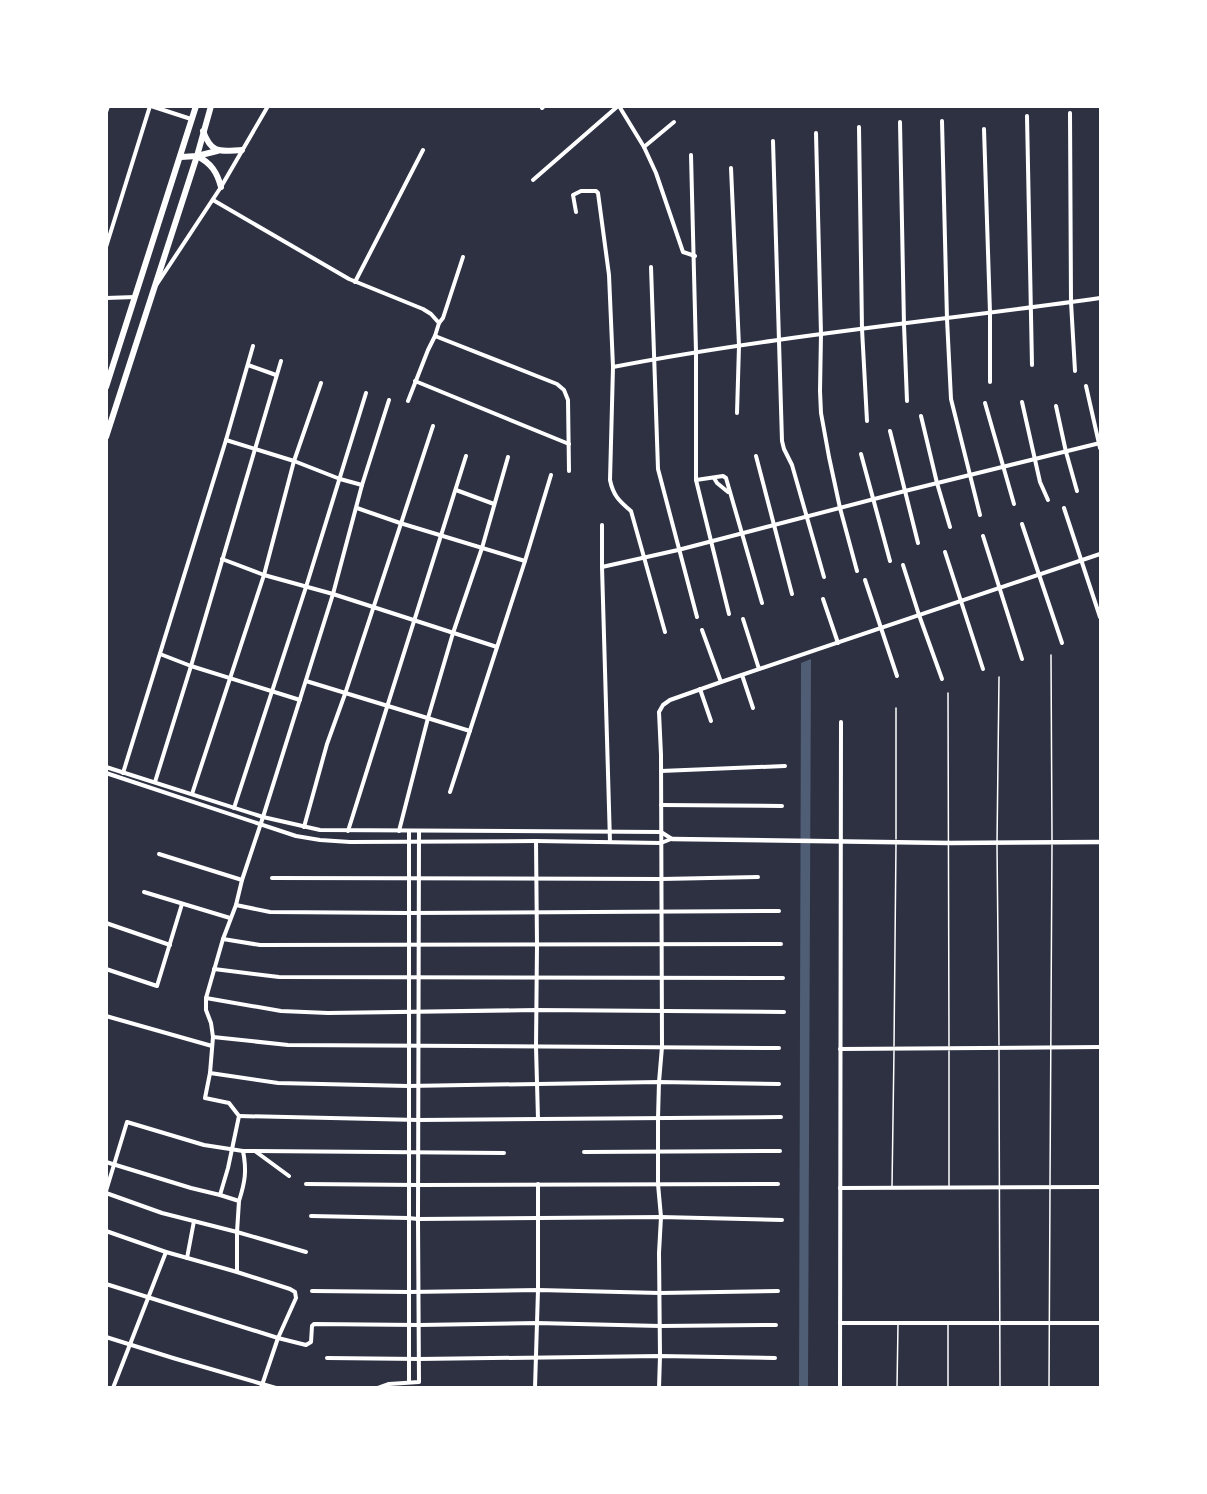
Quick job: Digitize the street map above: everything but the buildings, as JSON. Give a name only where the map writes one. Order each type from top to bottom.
[{"type":"highway","points":[[106,387],[196,106]]},
{"type":"highway","points":[[106,438],[211,106]]},
{"type":"highway","points":[[203,131],[208,143],[217,151]]},
{"type":"highway","points":[[181,157],[217,151],[242,150]]},
{"type":"highway","points":[[197,156],[207,161],[218,178],[221,188]]},
{"type":"street","points":[[106,112],[108,106]]},
{"type":"street","points":[[106,247],[150,106],[192,119]]},
{"type":"street","points":[[154,290],[221,188],[268,106]]},
{"type":"street","points":[[533,180],[619,106],[644,147],[656,173],[684,252],[694,256]]},
{"type":"street","points":[[1070,113],[1071,302],[1075,371]]},
{"type":"street","points":[[1027,116],[1032,365]]},
{"type":"street","points":[[942,121],[951,399],[980,515]]},
{"type":"street","points":[[900,122],[907,401]]},
{"type":"street","points":[[644,147],[674,123]]},
{"type":"street","points":[[859,127],[862,329],[867,421]]},
{"type":"street","points":[[984,129],[990,382]]},
{"type":"street","points":[[816,133],[821,412],[840,508],[857,571]]},
{"type":"street","points":[[773,141],[782,441],[792,465],[824,577]]},
{"type":"street","points":[[355,282],[423,150]]},
{"type":"street","points":[[691,155],[696,352],[696,480],[729,614]]},
{"type":"street","points":[[731,168],[739,346],[737,413]]},
{"type":"street","points":[[576,212],[573,195],[580,191],[598,193],[609,275],[613,367],[610,480],[612,491],[631,511],[665,633]]},
{"type":"street","points":[[213,200],[355,282],[423,309],[439,323]]},
{"type":"street","points":[[408,401],[443,318],[463,257]]},
{"type":"street","points":[[651,267],[658,469],[697,617]]},
{"type":"street","points":[[106,298],[136,297]]},
{"type":"street","points":[[613,367],[696,352],[821,334],[1101,298]]},
{"type":"street","points":[[435,336],[557,384],[564,390],[568,400],[569,471]]},
{"type":"street","points":[[120,777],[160,654],[253,346]]},
{"type":"street","points":[[155,782],[281,360]]},
{"type":"street","points":[[248,365],[276,375]]},
{"type":"street","points":[[415,381],[569,444]]},
{"type":"street","points":[[192,795],[264,575],[294,461],[321,383]]},
{"type":"street","points":[[602,567],[678,550],[937,483],[1100,445],[1086,386]]},
{"type":"street","points":[[234,808],[366,393]]},
{"type":"street","points":[[220,1195],[239,1116],[229,1103],[205,1098],[213,1037],[206,1010],[206,998],[333,594],[362,485],[389,400]]},
{"type":"street","points":[[1022,402],[1040,482],[1048,500]]},
{"type":"street","points":[[986,403],[1014,504]]},
{"type":"street","points":[[1056,406],[1077,492]]},
{"type":"street","points":[[921,416],[950,527]]},
{"type":"street","points":[[304,827],[327,744],[433,426]]},
{"type":"street","points":[[890,431],[918,543]]},
{"type":"street","points":[[226,440],[362,485]]},
{"type":"street","points":[[861,454],[890,561]]},
{"type":"street","points":[[348,831],[466,456]]},
{"type":"street","points":[[756,456],[792,594]]},
{"type":"street","points":[[399,831],[428,718],[453,633],[482,548],[508,457]]},
{"type":"street","points":[[450,792],[551,474]]},
{"type":"street","points":[[696,480],[723,476],[726,478],[762,603]]},
{"type":"street","points":[[714,478],[730,493]]},
{"type":"street","points":[[456,490],[494,504]]},
{"type":"street","points":[[357,507],[400,523],[525,561]]},
{"type":"street","points":[[1064,508],[1101,617]]},
{"type":"street","points":[[1022,524],[1062,644]]},
{"type":"street","points":[[602,525],[610,842]]},
{"type":"street","points":[[983,536],[1022,659]]},
{"type":"street","points":[[945,552],[983,669]]},
{"type":"street","points":[[659,1388],[661,1217],[658,1184],[658,1118],[662,1047],[662,843],[659,712],[661,708],[670,700],[700,689],[1101,554]]},
{"type":"street","points":[[222,559],[264,575],[333,594],[497,647]]},
{"type":"street","points":[[903,565],[942,679]]},
{"type":"street","points":[[865,580],[897,676]]},
{"type":"street","points":[[823,600],[838,642]]},
{"type":"street","points":[[743,619],[759,669]]},
{"type":"street","points":[[702,630],[721,682]]},
{"type":"street","points":[[160,654],[300,700]]},
{"type":"street","points":[[742,675],[753,708]]},
{"type":"street","points":[[306,681],[470,731]]},
{"type":"street","points":[[700,689],[711,721]]},
{"type":"street","points":[[840,1388],[841,722]]},
{"type":"street","points":[[661,771],[785,766]]},
{"type":"street","points":[[106,767],[263,817],[320,830],[661,832],[672,839]]},
{"type":"street","points":[[106,773],[296,836],[320,840],[662,843],[672,839],[998,844],[1101,842]]},
{"type":"street","points":[[661,805],[782,806]]},
{"type":"street","points":[[409,831],[409,1382]]},
{"type":"street","points":[[378,1388],[389,1384],[398,1386],[409,1382],[419,1382],[419,831]]},
{"type":"street","points":[[536,841],[538,1119]]},
{"type":"street","points":[[159,854],[242,880]]},
{"type":"street","points":[[272,879],[758,877]]},
{"type":"street","points":[[144,892],[230,918]]},
{"type":"street","points":[[106,969],[157,986],[182,904]]},
{"type":"street","points":[[236,905],[270,912],[779,911]]},
{"type":"street","points":[[106,923],[170,945]]},
{"type":"street","points":[[223,939],[260,945],[781,944]]},
{"type":"street","points":[[214,969],[279,978],[783,978]]},
{"type":"street","points":[[206,998],[280,1011],[328,1013],[408,1011],[784,1012]]},
{"type":"street","points":[[106,1016],[212,1046]]},
{"type":"street","points":[[213,1037],[288,1046],[779,1048]]},
{"type":"street","points":[[840,1049],[1101,1047]]},
{"type":"street","points":[[210,1073],[278,1083],[408,1086],[659,1082],[779,1084]]},
{"type":"street","points":[[239,1116],[409,1120],[781,1117]]},
{"type":"street","points":[[306,1252],[162,1213],[106,1192],[127,1122],[204,1145],[243,1151],[504,1153]]},
{"type":"street","points":[[237,1272],[239,1201],[246,1169],[243,1151]]},
{"type":"street","points":[[254,1151],[289,1176]]},
{"type":"street","points":[[584,1152],[780,1151]]},
{"type":"street","points":[[106,1162],[239,1201]]},
{"type":"street","points":[[306,1184],[778,1184]]},
{"type":"street","points":[[535,1388],[538,1184]]},
{"type":"street","points":[[840,1188],[1101,1187]]},
{"type":"street","points":[[311,1216],[418,1219],[661,1217],[782,1220]]},
{"type":"street","points":[[187,1258],[194,1221]]},
{"type":"street","points":[[106,1232],[290,1289],[295,1293],[296,1298],[278,1338],[262,1385]]},
{"type":"street","points":[[113,1388],[166,1252]]},
{"type":"street","points":[[106,1284],[278,1338],[306,1344],[311,1342],[314,1324],[776,1325]]},
{"type":"street","points":[[312,1291],[538,1290],[660,1293],[778,1291]]},
{"type":"street","points":[[840,1323],[1101,1323]]},
{"type":"street","points":[[106,1336],[276,1388]]},
{"type":"street","points":[[327,1358],[660,1356],[775,1358]]},
{"type":"lane","points":[[1049,1388],[1051,655]]},
{"type":"lane","points":[[999,677],[1000,1388]]},
{"type":"lane","points":[[948,693],[949,1188]]},
{"type":"lane","points":[[892,1188],[896,708]]},
{"type":"lane","points":[[897,1388],[898,1323]]},
{"type":"lane","points":[[948,1323],[948,1388]]},
{"type":"water","points":[[811,659],[808,1387],[799,1388],[801,663]]}]
